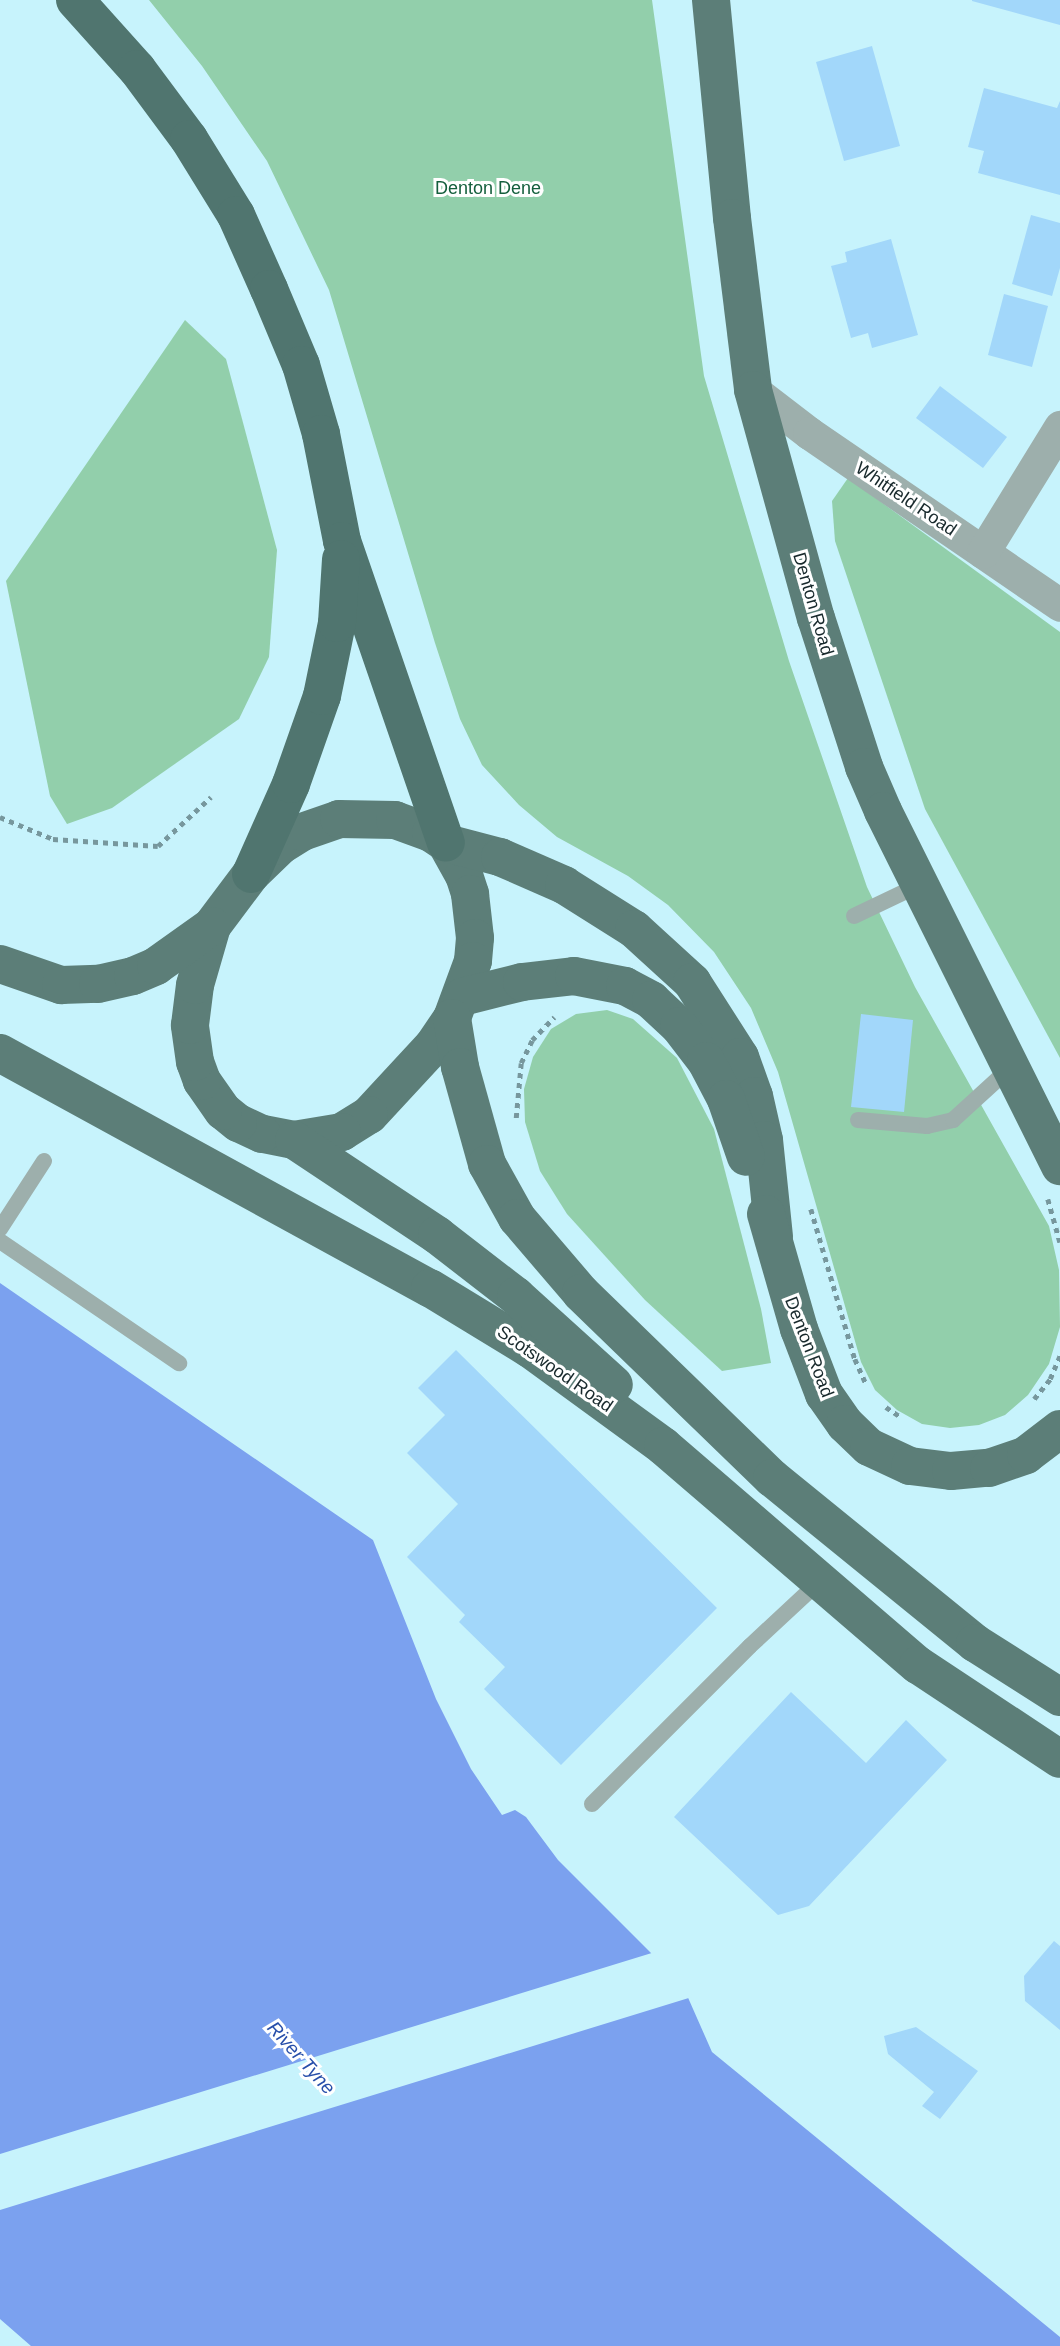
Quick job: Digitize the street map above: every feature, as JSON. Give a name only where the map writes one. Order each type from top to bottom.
[{"type":"highway","points":[[75,0],[160,99],[189,139],[236,215],[301,365],[321,434],[342,541],[446,843]]},
{"type":"highway","points":[[251,874],[291,784],[322,696],[337,623],[342,541]]},
{"type":"main road","name":"Denton Road","points":[[711,0],[732,218],[753,390],[816,618],[864,767],[919,886],[1060,1166]]},
{"type":"main road","points":[[0,964],[61,985],[98,984],[133,976],[156,965],[212,926],[251,874],[291,839],[323,822],[339,819],[396,820],[431,833],[446,843],[500,857],[586,898],[634,929],[692,982],[740,1057],[754,1096],[764,1140],[774,1236]]},
{"type":"main road","points":[[146,1133],[198,1141],[227,1141],[342,1132],[369,1115],[433,1046],[457,1007],[473,961],[472,914],[464,875],[446,843]]},
{"type":"main road","points":[[212,926],[191,1008],[195,1062],[202,1080],[223,1111],[238,1123],[278,1137],[400,1209],[516,1296],[614,1385],[663,1446]]},
{"type":"main road","points":[[457,1007],[522,982],[574,976],[625,986],[651,1000],[680,1026],[706,1061],[726,1099],[774,1236]]},
{"type":"main road","points":[[457,1007],[460,1067],[486,1164],[517,1218],[581,1293],[772,1478],[975,1643],[1060,1697]]},
{"type":"main road","name":"Scotswood Road","points":[[0,1053],[452,1301],[530,1349],[663,1446],[918,1665],[1060,1759]]},
{"type":"main road","name":"Denton Road","points":[[774,1236],[799,1329],[824,1394],[845,1424],[869,1447],[910,1466],[951,1471],[989,1468],[1026,1455],[1060,1429]]},
{"type":"street","name":"Whitfield Road","points":[[753,390],[809,433],[1060,605]]},
{"type":"street","points":[[983,552],[1060,427]]},
{"type":"lane","points":[[854,916],[919,886]]},
{"type":"lane","points":[[858,1120],[927,1126],[953,1120],[1010,1067]]},
{"type":"lane","points":[[0,1229],[44,1161]]},
{"type":"lane","points":[[0,1241],[179,1363]]},
{"type":"lane","points":[[592,1804],[750,1646],[820,1581]]},
{"type":"path","points":[[0,817],[53,839],[158,846],[211,797]]},
{"type":"path","points":[[517,1125],[517,1081],[526,1050],[539,1031],[564,1011]]},
{"type":"path","points":[[807,1198],[855,1359],[869,1390]]},
{"type":"path","points":[[1029,1404],[1050,1379],[1060,1354]]},
{"type":"path","points":[[878,1399],[911,1423]]},
{"type":"green space","name":"Denton Dene","points":[[149,0],[652,0],[704,376],[789,661],[867,887],[915,987],[1049,1226],[1059,1270],[1060,1327],[1049,1364],[1028,1395],[1005,1415],[979,1425],[950,1428],[922,1424],[897,1410],[875,1390],[861,1362],[778,1072],[751,1008],[714,952],[668,905],[628,876],[557,837],[519,805],[482,765],[460,719],[435,643],[329,290],[267,161],[202,66]]},
{"type":"green space","points":[[185,320],[226,359],[277,550],[269,657],[239,719],[112,808],[67,824],[50,796],[6,581]]},
{"type":"green space","points":[[848,478],[1060,632],[1060,1058],[925,809],[835,541],[832,501]]},
{"type":"green space","points":[[607,1010],[633,1019],[677,1058],[714,1129],[761,1309],[771,1363],[722,1371],[645,1300],[567,1214],[540,1171],[525,1122],[524,1089],[533,1057],[551,1029],[576,1014]]},
{"type":"water","name":"River Tyne","points":[[0,1283],[373,1540],[436,1699],[471,1769],[502,1815],[515,1810],[526,1817],[558,1860],[682,1984],[712,2052],[1060,2337],[1060,2346],[31,2346],[0,2319]]},
{"type":"pier","points":[[655,1952],[685,1981],[692,1997],[0,2210],[0,2154]]},
{"type":"building","points":[[972,0],[1060,0],[1060,25],[972,1]]},
{"type":"building","points":[[872,46],[900,146],[844,161],[816,62]]},
{"type":"building","points":[[984,88],[1057,108],[1060,101],[1060,195],[978,173],[984,151],[968,147]]},
{"type":"building","points":[[1031,215],[1060,223],[1060,268],[1052,296],[1012,284]]},
{"type":"building","points":[[891,239],[918,335],[872,348],[868,333],[851,338],[831,266],[847,262],[845,252]]},
{"type":"building","points":[[1004,294],[1048,306],[1032,367],[988,355]]},
{"type":"building","points":[[940,386],[1007,437],[983,468],[916,418]]},
{"type":"building","points":[[861,1014],[913,1020],[904,1112],[851,1107]]},
{"type":"building","points":[[456,1350],[717,1608],[561,1765],[484,1689],[505,1667],[459,1622],[465,1615],[407,1557],[458,1504],[407,1453],[445,1415],[418,1388]]},
{"type":"building","points":[[791,1692],[866,1763],[906,1720],[947,1760],[809,1906],[778,1915],[674,1817]]},
{"type":"building","points":[[1054,1941],[1060,1946],[1060,2030],[1025,2001],[1024,1976]]},
{"type":"building","points":[[916,2027],[978,2071],[940,2119],[922,2106],[934,2092],[888,2054],[884,2036]]}]
